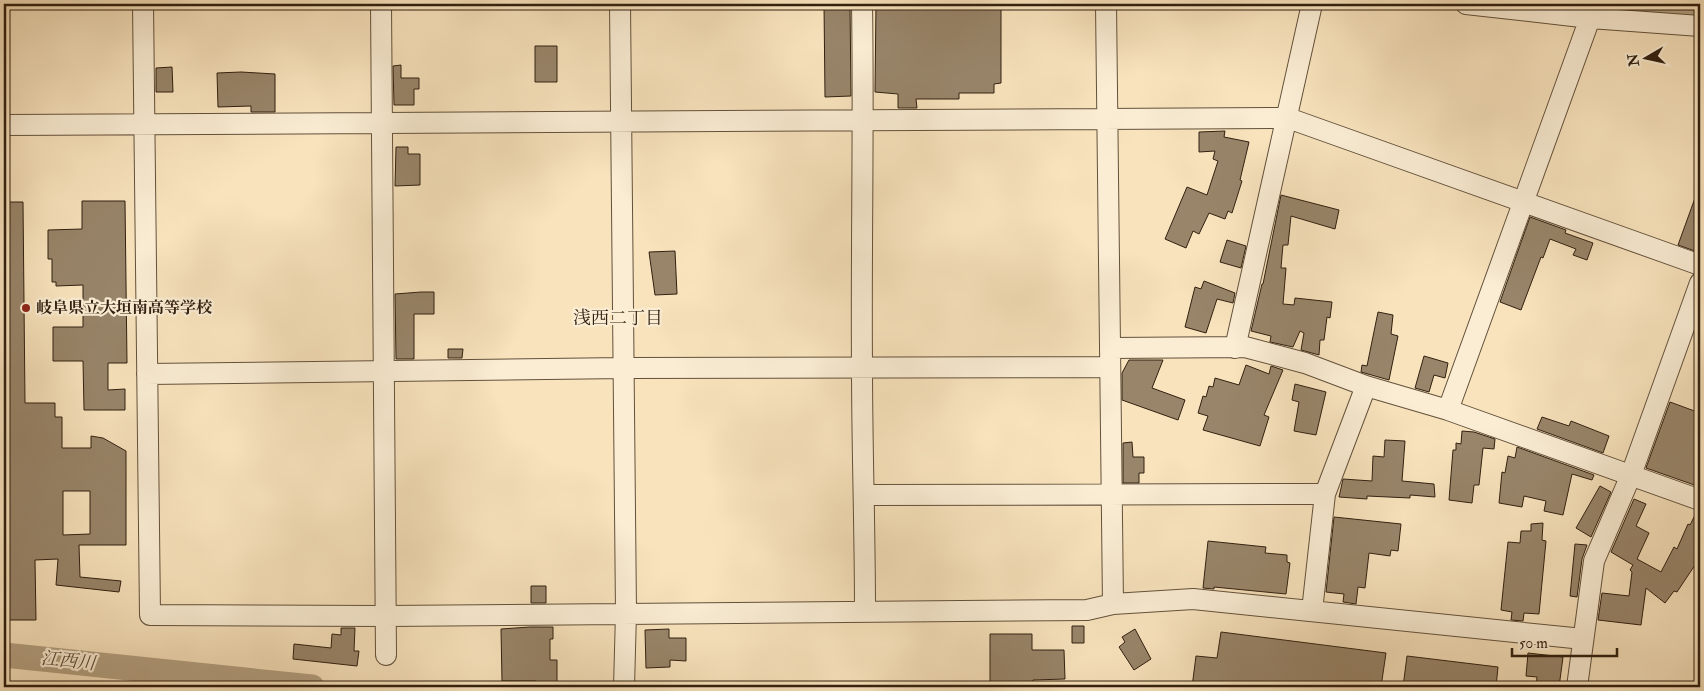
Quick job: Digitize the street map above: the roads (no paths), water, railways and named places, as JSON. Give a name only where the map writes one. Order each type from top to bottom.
[{"type":"street","points":[[142,4],[150,615],[385,616],[1087,610],[1113,604],[1193,599],[1583,639]]},
{"type":"street","points":[[381,4],[386,655]]},
{"type":"street","points":[[620,4],[626,613],[624,687]]},
{"type":"street","points":[[862,4],[864,120],[862,367],[866,495],[865,611]]},
{"type":"street","points":[[1106,4],[1113,604]]},
{"type":"street","points":[[1235,348],[1312,4]]},
{"type":"street","points":[[1466,4],[1590,18],[1700,26]]},
{"type":"street","points":[[1448,410],[1590,18]]},
{"type":"street","points":[[4,126],[1288,118],[1700,265]]},
{"type":"street","points":[[1577,687],[1594,560],[1632,475],[1700,282]]},
{"type":"street","points":[[146,374],[384,370],[862,367],[1110,358],[1245,347],[1305,363],[1366,386],[1448,410],[1700,500]]},
{"type":"street","points":[[1312,612],[1325,494],[1366,386]]},
{"type":"street","points":[[866,495],[1325,494]]},
{"type":"waterway","points":[[1577,4],[1638,10],[1700,13]]},
{"type":"waterway","points":[[1638,4],[1638,10]]},
{"type":"waterway","name":"江西川","points":[[4,655],[312,687]]},
{"type":"place","name":"岐阜県立大垣南高等学校","points":[[26,308]]},
{"type":"district","name":"浅西二丁目","points":[[618,318]]}]
